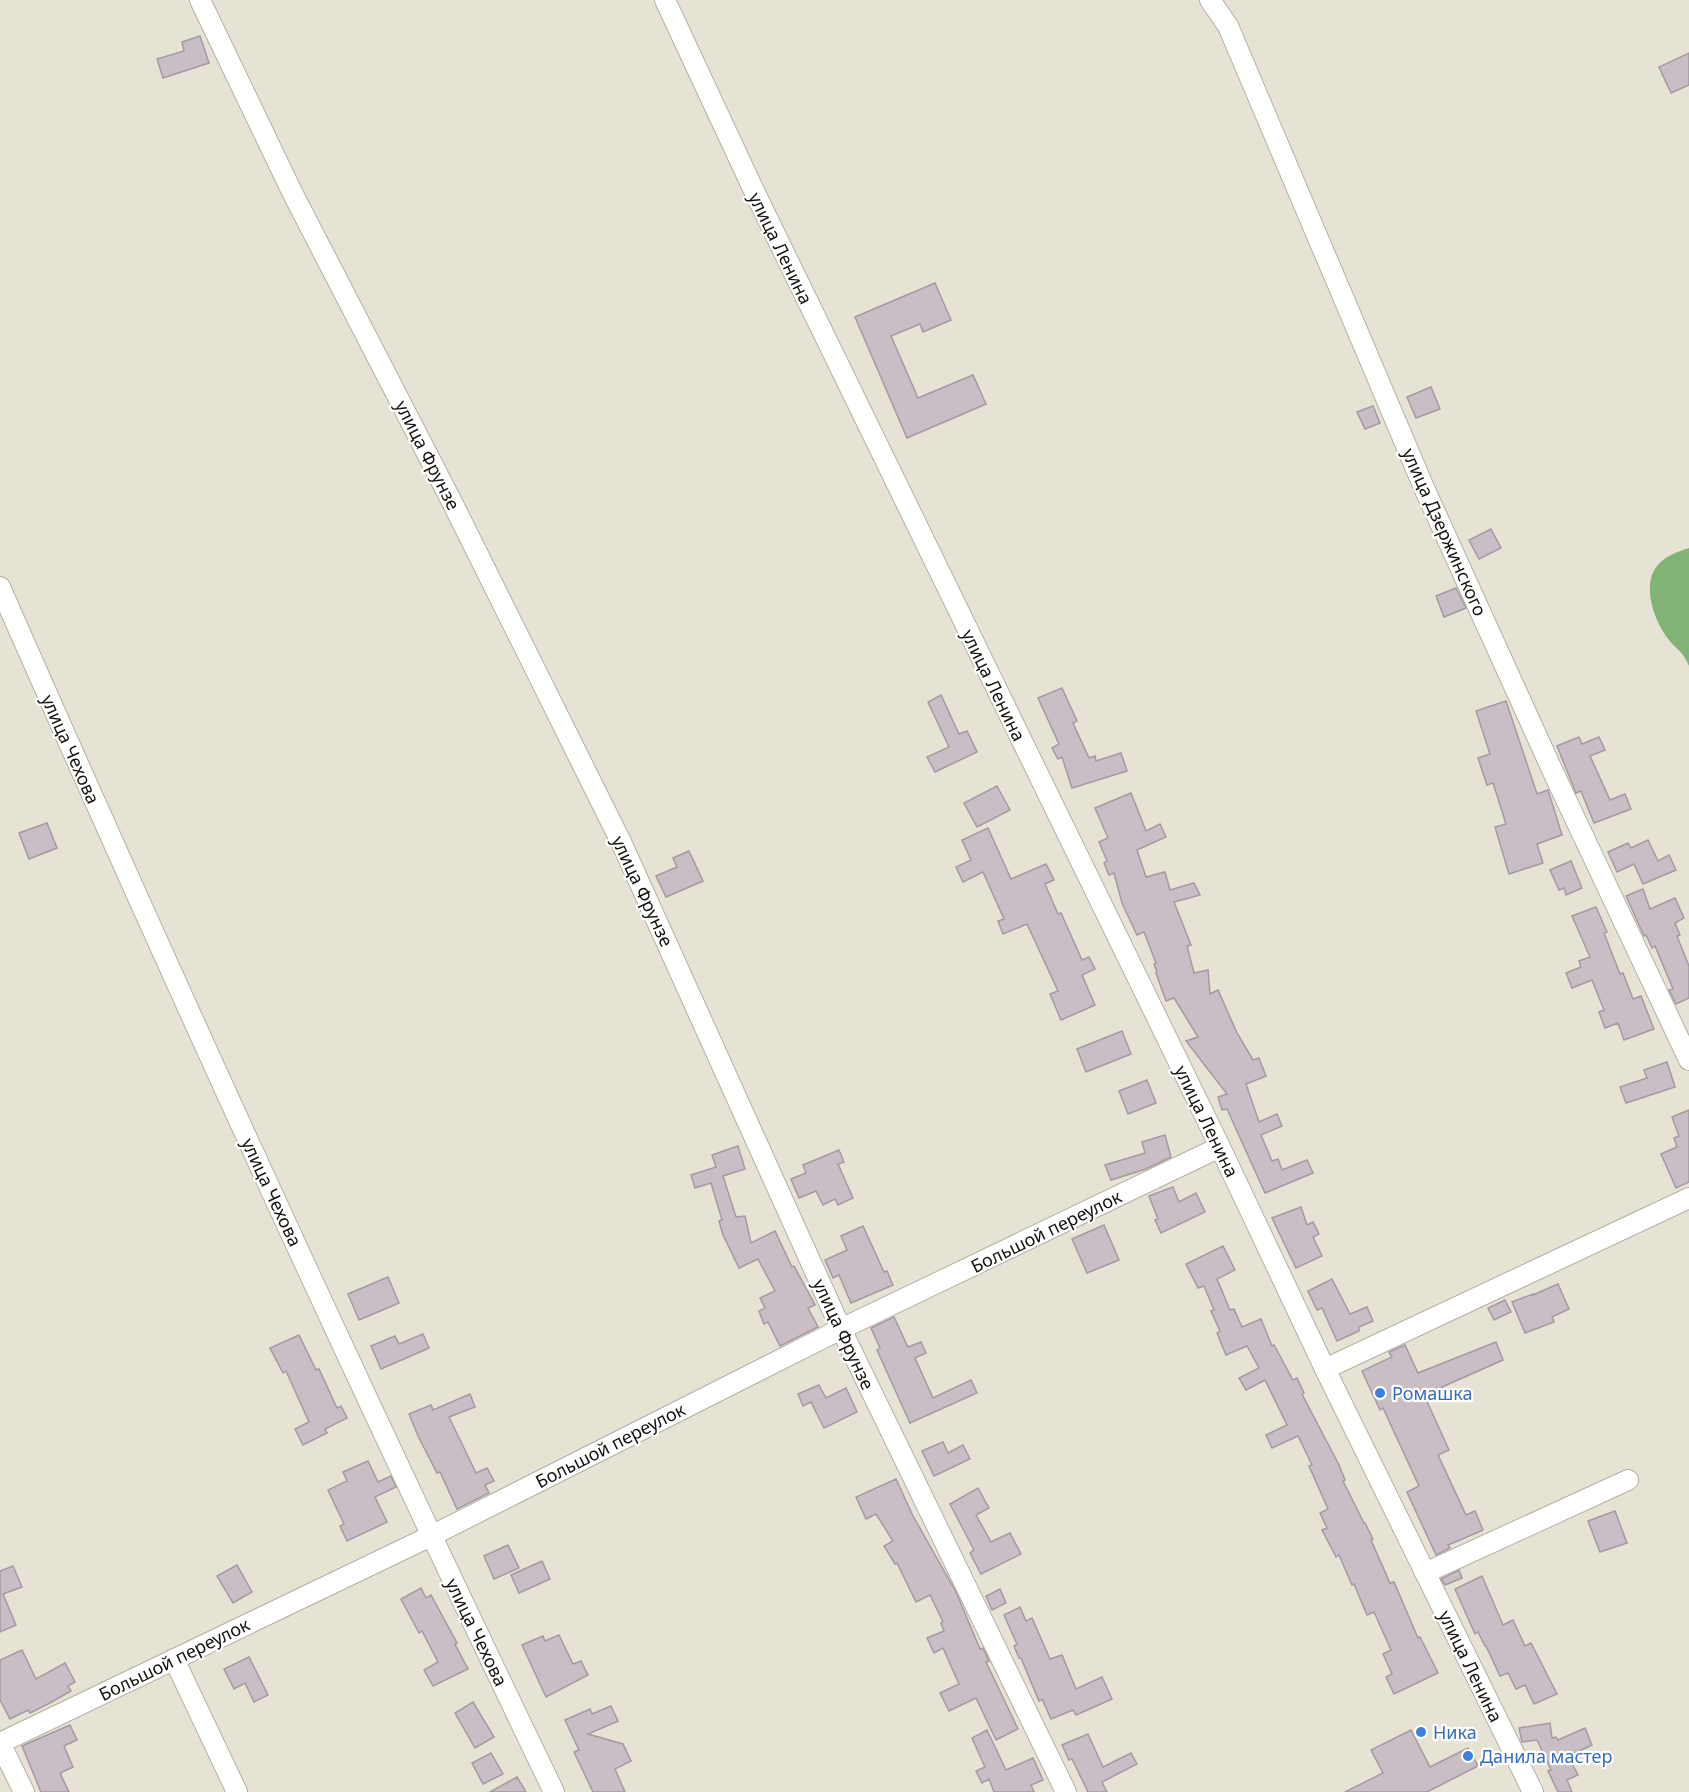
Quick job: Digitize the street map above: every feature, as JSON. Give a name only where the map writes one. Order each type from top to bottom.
[{"type":"street","name":"улица Фрунзе","points":[[200,0],[292,192],[452,502],[622,844],[841,1329],[1066,1792]]},
{"type":"street","name":"улица Ленина","points":[[665,0],[756,195],[1220,1147],[1324,1369],[1533,1792]]},
{"type":"street","name":"улица Дзержинского","points":[[1209,0],[1228,26],[1425,489],[1554,774],[1689,1060]]},
{"type":"street","name":"улица Чехова","points":[[0,587],[128,879],[431,1536],[554,1792]]},
{"type":"street","name":"Большой переулок","points":[[0,1743],[431,1536],[841,1329],[1220,1147]]},
{"type":"street","points":[[1324,1369],[1689,1198]]},
{"type":"street","points":[[1425,1572],[1628,1480]]},
{"type":"street","points":[[174,1659],[237,1792]]},
{"type":"street","points":[[0,1743],[24,1792]]},
{"type":"green space","points":[[1689,548],[1689,666],[1685,657],[1669,640],[1659,624],[1652,604],[1650,583],[1652,574],[1660,563],[1667,557]]},
{"type":"building","points":[[200,36],[209,63],[163,78],[157,59],[184,51],[182,42]]},
{"type":"building","points":[[1689,53],[1689,85],[1671,93],[1659,67]]},
{"type":"building","points":[[935,283],[951,320],[923,332],[920,324],[891,336],[918,398],[973,375],[986,404],[907,438],[855,317]]},
{"type":"building","points":[[1431,387],[1440,409],[1416,418],[1407,397]]},
{"type":"building","points":[[1373,406],[1380,423],[1365,429],[1357,412]]},
{"type":"building","points":[[1491,529],[1501,548],[1479,559],[1469,540]]},
{"type":"building","points":[[1456,588],[1466,608],[1444,617],[1436,596]]},
{"type":"building","points":[[1062,688],[1077,721],[1073,723],[1089,758],[1095,756],[1096,761],[1121,753],[1127,771],[1072,788],[1062,757],[1058,759],[1052,748],[1059,744],[1038,698]]},
{"type":"building","points":[[941,695],[959,734],[967,731],[977,752],[935,772],[927,757],[949,747],[928,702]]},
{"type":"building","points":[[1506,701],[1537,794],[1548,790],[1562,835],[1537,844],[1543,863],[1509,874],[1495,827],[1506,824],[1493,783],[1487,785],[1478,758],[1490,754],[1476,711]]},
{"type":"building","points":[[1579,737],[1582,744],[1599,737],[1605,750],[1590,756],[1610,800],[1625,794],[1631,809],[1594,823],[1581,791],[1576,793],[1557,746]]},
{"type":"building","points":[[997,786],[1010,810],[977,827],[964,803]]},
{"type":"building","points":[[1131,793],[1146,831],[1160,824],[1166,837],[1137,850],[1146,877],[1165,872],[1170,890],[1194,883],[1200,895],[1174,902],[1191,945],[1187,946],[1194,973],[1208,970],[1210,994],[1218,990],[1237,1033],[1253,1060],[1259,1058],[1266,1076],[1246,1084],[1259,1122],[1277,1114],[1282,1126],[1261,1135],[1272,1161],[1278,1159],[1282,1170],[1307,1160],[1313,1173],[1265,1193],[1227,1109],[1222,1110],[1218,1097],[1227,1094],[1186,1041],[1198,1037],[1174,998],[1166,1001],[1156,973],[1154,964],[1156,963],[1144,932],[1137,935],[1122,903],[1114,873],[1109,875],[1104,863],[1107,861],[1099,842],[1108,838],[1095,808]]},
{"type":"building","points":[[47,823],[57,848],[29,859],[19,833]]},
{"type":"building","points":[[988,828],[1011,879],[1046,864],[1054,880],[1045,884],[1058,914],[1061,913],[1082,960],[1089,957],[1095,969],[1082,975],[1095,1005],[1061,1020],[1050,994],[1058,991],[1027,924],[1003,934],[998,921],[1004,919],[983,872],[963,882],[956,867],[971,860],[962,840]]},
{"type":"building","points":[[1648,840],[1658,861],[1669,855],[1676,870],[1643,884],[1634,864],[1617,872],[1608,852],[1628,843],[1631,848]]},
{"type":"building","points":[[689,851],[703,881],[666,897],[656,876],[677,867],[673,858]]},
{"type":"building","points":[[1571,861],[1582,888],[1566,895],[1564,888],[1559,890],[1550,870]]},
{"type":"building","points":[[1643,889],[1650,909],[1675,898],[1684,918],[1675,923],[1680,935],[1677,936],[1689,966],[1689,998],[1676,1004],[1669,990],[1673,989],[1655,946],[1652,948],[1646,935],[1644,936],[1626,896]]},
{"type":"building","points":[[1596,907],[1607,932],[1604,933],[1620,974],[1623,973],[1633,999],[1641,996],[1654,1029],[1624,1040],[1618,1023],[1605,1028],[1599,1012],[1604,1010],[1592,980],[1572,988],[1566,973],[1581,967],[1579,961],[1590,957],[1572,916]]},
{"type":"building","points":[[1122,1031],[1131,1054],[1086,1072],[1077,1049]]},
{"type":"building","points":[[1667,1062],[1675,1087],[1626,1103],[1620,1087],[1647,1078],[1644,1070]]},
{"type":"building","points":[[1147,1080],[1156,1103],[1128,1114],[1119,1091]]},
{"type":"building","points":[[1689,1110],[1689,1182],[1676,1188],[1661,1154],[1677,1147],[1674,1138],[1679,1136],[1672,1117]]},
{"type":"building","points":[[1165,1135],[1171,1157],[1146,1169],[1111,1180],[1105,1165],[1145,1153],[1142,1142]]},
{"type":"building","points":[[738,1146],[745,1169],[723,1176],[736,1217],[745,1216],[751,1243],[775,1231],[792,1267],[794,1266],[815,1305],[808,1308],[818,1327],[780,1346],[768,1322],[764,1324],[759,1311],[765,1308],[760,1298],[775,1291],[758,1259],[739,1268],[723,1235],[719,1221],[722,1220],[711,1183],[695,1188],[691,1175],[716,1167],[712,1155]]},
{"type":"building","points":[[839,1150],[844,1162],[838,1164],[853,1198],[838,1205],[835,1199],[823,1205],[816,1191],[799,1198],[791,1179],[806,1173],[803,1165]]},
{"type":"building","points":[[1173,1187],[1179,1202],[1196,1193],[1205,1212],[1161,1233],[1149,1196]]},
{"type":"building","points":[[1301,1207],[1307,1225],[1313,1222],[1319,1234],[1313,1237],[1322,1256],[1296,1268],[1272,1218]]},
{"type":"building","points":[[1104,1225],[1119,1260],[1087,1273],[1072,1239]]},
{"type":"building","points":[[863,1226],[884,1272],[887,1271],[893,1285],[851,1303],[839,1275],[833,1278],[825,1260],[847,1250],[841,1236]]},
{"type":"building","points":[[1223,1246],[1235,1270],[1217,1279],[1230,1310],[1234,1309],[1242,1327],[1261,1319],[1272,1346],[1274,1345],[1293,1380],[1297,1378],[1304,1393],[1302,1394],[1339,1465],[1345,1480],[1343,1481],[1373,1539],[1371,1540],[1390,1583],[1394,1582],[1418,1638],[1420,1637],[1438,1673],[1394,1694],[1386,1677],[1392,1674],[1383,1654],[1391,1650],[1374,1612],[1367,1615],[1339,1555],[1336,1557],[1322,1530],[1327,1528],[1320,1513],[1328,1509],[1309,1466],[1312,1465],[1298,1436],[1272,1448],[1266,1435],[1287,1425],[1265,1380],[1246,1390],[1239,1378],[1259,1368],[1247,1346],[1226,1355],[1217,1333],[1220,1331],[1211,1311],[1214,1310],[1204,1286],[1198,1288],[1186,1264]]},
{"type":"building","points":[[388,1277],[399,1303],[359,1320],[348,1294]]},
{"type":"building","points":[[1332,1279],[1350,1314],[1367,1307],[1373,1321],[1359,1327],[1359,1331],[1337,1341],[1322,1308],[1317,1310],[1308,1291]]},
{"type":"building","points":[[1558,1284],[1569,1309],[1552,1317],[1554,1322],[1525,1333],[1512,1302]]},
{"type":"building","points":[[1505,1300],[1511,1312],[1494,1320],[1488,1308]]},
{"type":"building","points":[[894,1317],[908,1347],[921,1342],[926,1353],[915,1358],[933,1398],[971,1380],[977,1393],[910,1423],[877,1350],[880,1348],[871,1328]]},
{"type":"building","points":[[423,1334],[429,1348],[381,1369],[371,1346],[395,1336],[399,1344]]},
{"type":"building","points":[[299,1335],[316,1370],[319,1369],[337,1408],[341,1406],[347,1418],[325,1429],[327,1433],[303,1445],[295,1429],[309,1422],[286,1371],[283,1373],[270,1348]]},
{"type":"building","points":[[1496,1342],[1503,1360],[1424,1395],[1449,1450],[1438,1455],[1466,1515],[1475,1511],[1483,1530],[1448,1545],[1450,1548],[1436,1555],[1407,1492],[1419,1486],[1383,1408],[1380,1410],[1362,1371],[1392,1357],[1389,1352],[1405,1345],[1418,1373]]},
{"type":"building","points":[[819,1385],[826,1398],[846,1388],[857,1412],[824,1428],[811,1402],[803,1406],[798,1394]]},
{"type":"building","points":[[470,1394],[475,1407],[449,1417],[476,1473],[487,1468],[494,1481],[485,1485],[489,1493],[457,1509],[440,1472],[437,1473],[418,1436],[409,1414],[431,1405],[433,1410]]},
{"type":"building","points":[[943,1442],[948,1453],[963,1445],[970,1459],[934,1476],[922,1451]]},
{"type":"building","points":[[368,1461],[378,1482],[391,1476],[396,1487],[375,1497],[387,1522],[347,1541],[340,1526],[344,1524],[328,1490],[347,1481],[343,1472]]},
{"type":"building","points":[[896,1479],[913,1516],[956,1592],[1018,1729],[996,1740],[976,1698],[949,1711],[940,1693],[959,1684],[943,1648],[934,1653],[927,1638],[944,1631],[941,1623],[943,1622],[930,1595],[916,1602],[897,1563],[895,1564],[884,1546],[893,1541],[876,1514],[866,1519],[856,1497]]},
{"type":"building","points":[[978,1488],[989,1508],[976,1515],[991,1542],[1010,1533],[1021,1554],[981,1574],[970,1553],[974,1550],[950,1504]]},
{"type":"building","points":[[1615,1511],[1627,1543],[1600,1552],[1588,1521]]},
{"type":"building","points":[[508,1545],[519,1568],[494,1579],[484,1556]]},
{"type":"building","points":[[542,1561],[550,1579],[519,1593],[511,1575]]},
{"type":"building","points":[[237,1565],[252,1592],[233,1603],[217,1576]]},
{"type":"building","points":[[13,1566],[22,1587],[3,1594],[16,1625],[0,1632],[0,1571]]},
{"type":"building","points":[[1459,1570],[1462,1578],[1445,1585],[1441,1579]]},
{"type":"building","points":[[1482,1576],[1503,1625],[1513,1620],[1525,1646],[1531,1643],[1557,1694],[1534,1704],[1525,1685],[1516,1689],[1508,1673],[1500,1676],[1478,1632],[1475,1634],[1455,1589]]},
{"type":"building","points":[[421,1588],[426,1598],[431,1595],[468,1669],[433,1686],[424,1670],[438,1662],[422,1631],[419,1633],[401,1599]]},
{"type":"building","points":[[1000,1589],[1006,1603],[992,1610],[986,1596]]},
{"type":"building","points":[[1020,1607],[1026,1621],[1032,1618],[1050,1659],[1062,1655],[1076,1689],[1102,1677],[1112,1699],[1076,1715],[1073,1710],[1051,1719],[1042,1699],[1039,1701],[1021,1658],[1019,1658],[1014,1646],[1017,1644],[1004,1615]]},
{"type":"building","points":[[559,1635],[573,1664],[581,1661],[588,1675],[546,1697],[522,1645],[543,1636],[545,1641]]},
{"type":"building","points":[[22,1650],[36,1679],[65,1663],[75,1682],[68,1686],[71,1691],[30,1713],[28,1710],[10,1719],[0,1700],[0,1660]]},
{"type":"building","points":[[249,1657],[268,1695],[254,1702],[245,1683],[234,1689],[224,1669]]},
{"type":"building","points":[[473,1702],[494,1737],[475,1748],[455,1713]]},
{"type":"building","points":[[611,1706],[618,1721],[588,1734],[623,1744],[631,1761],[615,1769],[625,1792],[593,1792],[574,1752],[579,1750],[565,1720],[590,1709],[592,1714]]},
{"type":"building","points":[[1550,1723],[1552,1738],[1556,1737],[1558,1740],[1585,1728],[1592,1745],[1568,1756],[1578,1775],[1567,1780],[1572,1792],[1558,1792],[1537,1740],[1522,1742],[1519,1728]]},
{"type":"building","points":[[70,1725],[77,1740],[64,1746],[73,1767],[60,1773],[69,1792],[41,1792],[22,1746]]},
{"type":"building","points":[[987,1730],[1006,1770],[1033,1758],[1043,1780],[1031,1785],[1034,1792],[994,1792],[989,1779],[982,1783],[976,1771],[985,1767],[972,1738]]},
{"type":"building","points":[[1411,1730],[1430,1767],[1468,1748],[1478,1766],[1427,1792],[1345,1792],[1383,1773],[1371,1750]]},
{"type":"building","points":[[1088,1734],[1103,1767],[1131,1753],[1137,1764],[1102,1782],[1107,1792],[1088,1792],[1072,1759],[1069,1760],[1062,1745]]},
{"type":"building","points":[[491,1753],[503,1774],[483,1784],[472,1763]]},
{"type":"building","points":[[517,1777],[526,1792],[490,1792]]},
{"type":"place","name":"Ромашка","points":[[1380,1393]]},
{"type":"place","name":"Ника","points":[[1421,1732]]},
{"type":"place","name":"Данила мастер","points":[[1468,1756]]}]
